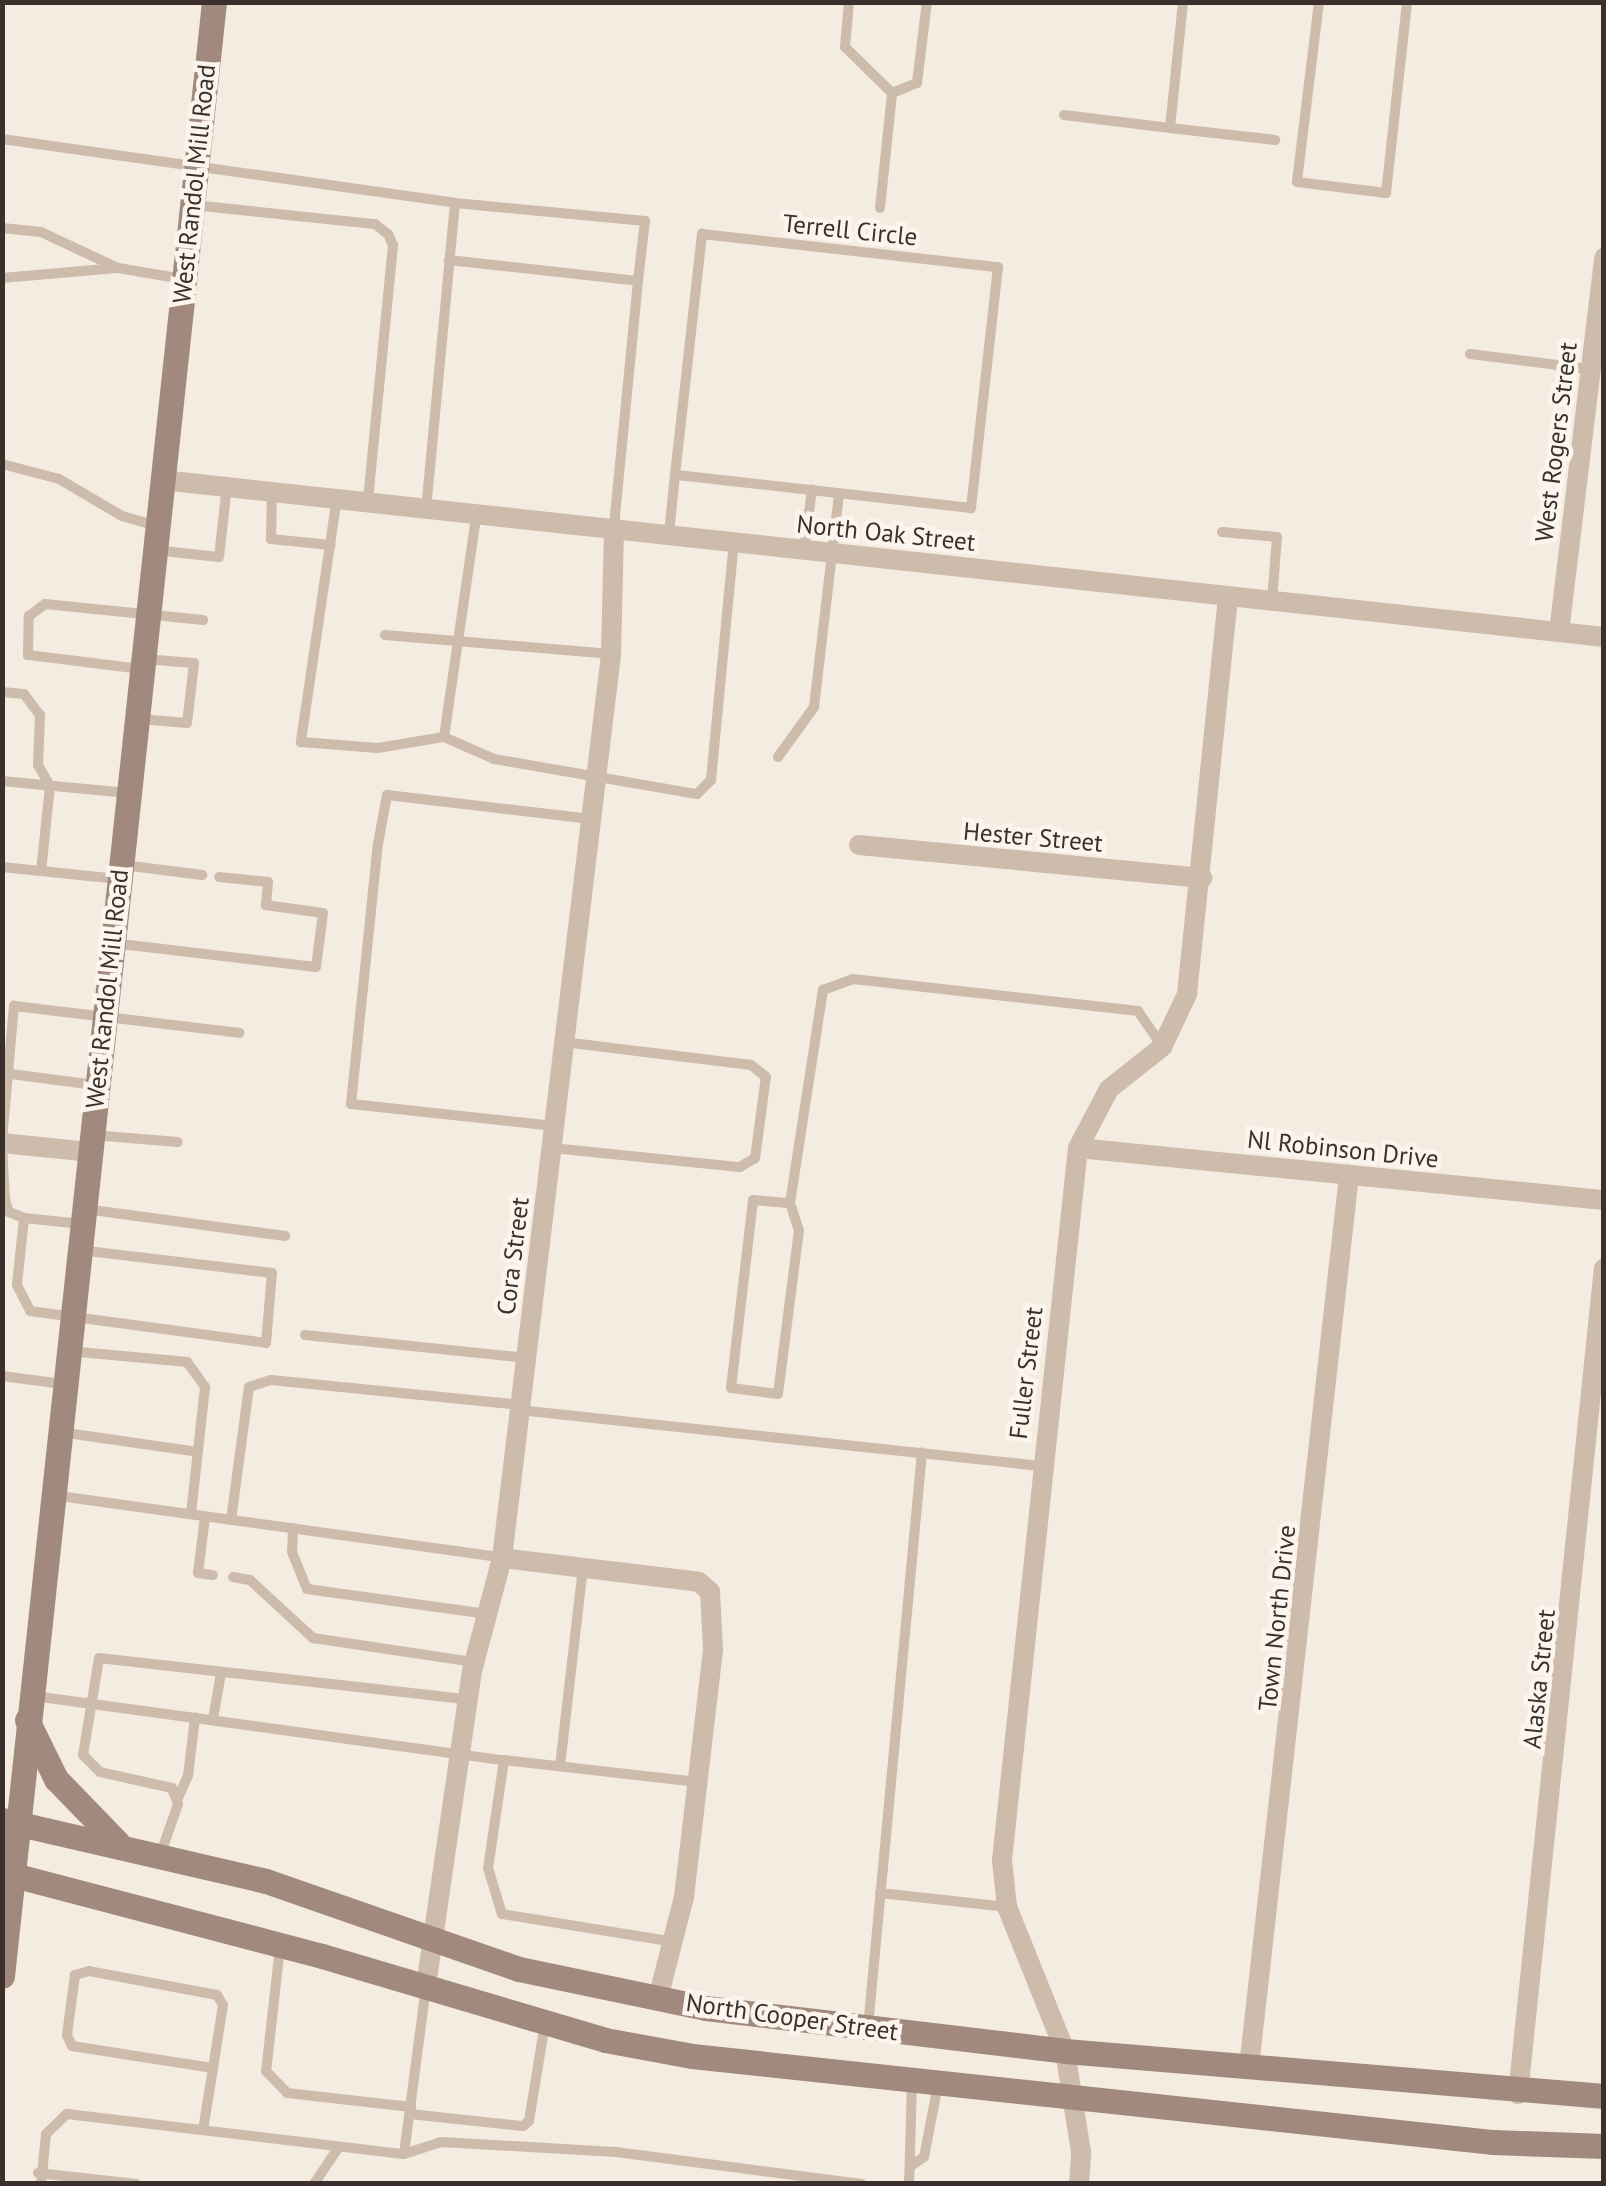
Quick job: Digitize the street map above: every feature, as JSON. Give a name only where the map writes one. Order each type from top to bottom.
[{"type":"main road","name":"West Randol Mill Road","points":[[2,1976],[8,1821],[27,1706],[91,1144],[214,2]]},
{"type":"main road","points":[[27,1706],[56,1779],[118,1843]]},
{"type":"main road","name":"North Cooper Street","points":[[8,1821],[162,1853],[266,1881],[519,1969],[658,1998],[1065,2052],[1518,2094],[1604,2096]]},
{"type":"main road","name":"North Cooper Street","points":[[7,1873],[280,1945],[545,2022],[692,2056],[1493,2142],[1604,2146]]},
{"type":"street","name":"West Rogers Street","points":[[1559,632],[1604,258]]},
{"type":"street","name":"North Oak Street","points":[[162,480],[1604,637]]},
{"type":"street","name":"Cora Street","points":[[426,1986],[467,1699],[502,1558],[611,654],[614,527]]},
{"type":"street","name":"Fuller Street","points":[[1079,2184],[1074,2096],[1065,2052],[1007,1907],[1002,1860],[1040,1466],[1078,1148],[1109,1089],[1162,1047],[1187,994],[1202,878],[1228,596]]},
{"type":"street","name":"Hester Street","points":[[859,846],[1202,878]]},
{"type":"street","points":[[2,1143],[91,1144]]},
{"type":"street","name":"Nl Robinson Drive","points":[[1078,1148],[1604,1200]]},
{"type":"street","name":"Town North Drive","points":[[1249,2067],[1348,1175]]},
{"type":"street","name":"Alaska Street","points":[[1518,2094],[1604,1268]]},
{"type":"street","points":[[502,1558],[699,1582],[710,1592],[715,1623],[698,1782],[676,1942],[658,1998]]},
{"type":"lane","points":[[849,2],[846,47],[892,93]]},
{"type":"lane","points":[[892,93],[916,83],[928,2]]},
{"type":"lane","points":[[1170,128],[1183,2]]},
{"type":"lane","points":[[1318,2],[1297,182],[1386,194],[1407,2]]},
{"type":"lane","points":[[880,208],[892,93]]},
{"type":"lane","points":[[1064,115],[1275,140]]},
{"type":"lane","points":[[2,139],[455,203],[646,221],[614,527]]},
{"type":"lane","points":[[426,507],[455,203]]},
{"type":"lane","points":[[192,205],[375,224],[388,234],[393,246],[368,501]]},
{"type":"lane","points":[[2,228],[40,232],[118,268]]},
{"type":"lane","name":"Terrell Circle","points":[[702,234],[998,267],[971,508],[675,475],[702,234]]},
{"type":"lane","points":[[449,260],[638,281]]},
{"type":"lane","points":[[2,278],[118,268],[184,279]]},
{"type":"lane","points":[[1470,354],[1589,368]]},
{"type":"lane","points":[[2,464],[60,479],[156,538],[219,556],[227,486]]},
{"type":"lane","points":[[668,533],[675,475]]},
{"type":"lane","points":[[272,490],[272,539],[330,544]]},
{"type":"lane","points":[[804,550],[812,490]]},
{"type":"lane","points":[[778,757],[814,707],[839,493]]},
{"type":"lane","points":[[337,497],[301,742],[378,748],[444,737],[494,759],[596,781],[697,794],[711,780],[734,541]]},
{"type":"lane","points":[[444,737],[477,512]]},
{"type":"lane","points":[[1222,532],[1278,537],[1272,601]]},
{"type":"lane","points":[[136,718],[188,723],[194,663],[142,664],[28,655],[24,637],[28,616],[45,604],[203,620]]},
{"type":"lane","points":[[385,635],[611,654]]},
{"type":"lane","points":[[2,692],[35,702],[38,765],[50,786],[41,871]]},
{"type":"lane","points":[[2,781],[128,794]]},
{"type":"lane","points":[[565,1042],[751,1065],[766,1077],[755,1158],[740,1167],[351,1104],[378,844],[387,794],[592,818]]},
{"type":"lane","points":[[2,866],[41,871],[202,875]]},
{"type":"lane","points":[[111,943],[316,966],[322,912],[266,905],[268,882],[220,877]]},
{"type":"lane","points":[[790,1203],[753,1200],[731,1388],[778,1394],[799,1230],[790,1203],[823,990],[853,979],[1138,1011],[1162,1047]]},
{"type":"lane","points":[[24,1218],[21,1304],[30,1311],[266,1343],[272,1274],[24,1218],[9,1212],[4,1200],[4,1073],[8,1021],[14,1006],[239,1033]]},
{"type":"lane","points":[[4,1073],[96,1085]]},
{"type":"lane","points":[[91,1144],[178,1142]]},
{"type":"lane","points":[[81,1228],[285,1236]]},
{"type":"lane","points":[[305,1335],[526,1358]]},
{"type":"lane","points":[[67,1352],[188,1362],[205,1387],[191,1514]]},
{"type":"lane","points":[[2,1376],[63,1384]]},
{"type":"lane","points":[[231,1520],[250,1387],[271,1380],[1040,1466]]},
{"type":"lane","points":[[58,1431],[198,1452]]},
{"type":"lane","points":[[868,2028],[922,1453]]},
{"type":"lane","points":[[50,1495],[502,1558]]},
{"type":"lane","points":[[205,1517],[198,1574],[213,1575]]},
{"type":"lane","points":[[292,1528],[292,1552],[306,1589],[488,1614]]},
{"type":"lane","points":[[560,1766],[583,1567]]},
{"type":"lane","points":[[233,1577],[250,1580],[313,1638],[475,1662]]},
{"type":"lane","points":[[178,1798],[172,1788],[87,1764],[88,1702],[94,1663],[108,1655],[214,1666],[221,1674],[467,1699]]},
{"type":"lane","points":[[213,1719],[221,1674]]},
{"type":"lane","points":[[27,1706],[88,1702],[504,1760],[698,1782]]},
{"type":"lane","points":[[162,1853],[188,1776],[196,1716]]},
{"type":"lane","points":[[504,1760],[488,1868],[502,1914],[676,1942]]},
{"type":"lane","points":[[880,1893],[1007,1907]]},
{"type":"lane","points":[[280,1945],[266,2071],[287,2093],[529,2122],[545,2022]]},
{"type":"lane","points":[[203,2130],[213,2068],[222,2004],[217,1995],[89,1971],[75,1975],[67,2035],[72,2046],[213,2068]]},
{"type":"lane","points":[[404,2154],[426,1986]]},
{"type":"lane","points":[[909,2184],[912,2166],[906,2154],[925,2081]]},
{"type":"lane","points":[[912,2166],[924,2157],[925,2081]]},
{"type":"lane","points":[[136,2184],[40,2178],[46,2134],[67,2114],[404,2154],[441,2142],[616,2152],[862,2184]]},
{"type":"lane","points":[[314,2184],[338,2148]]}]
